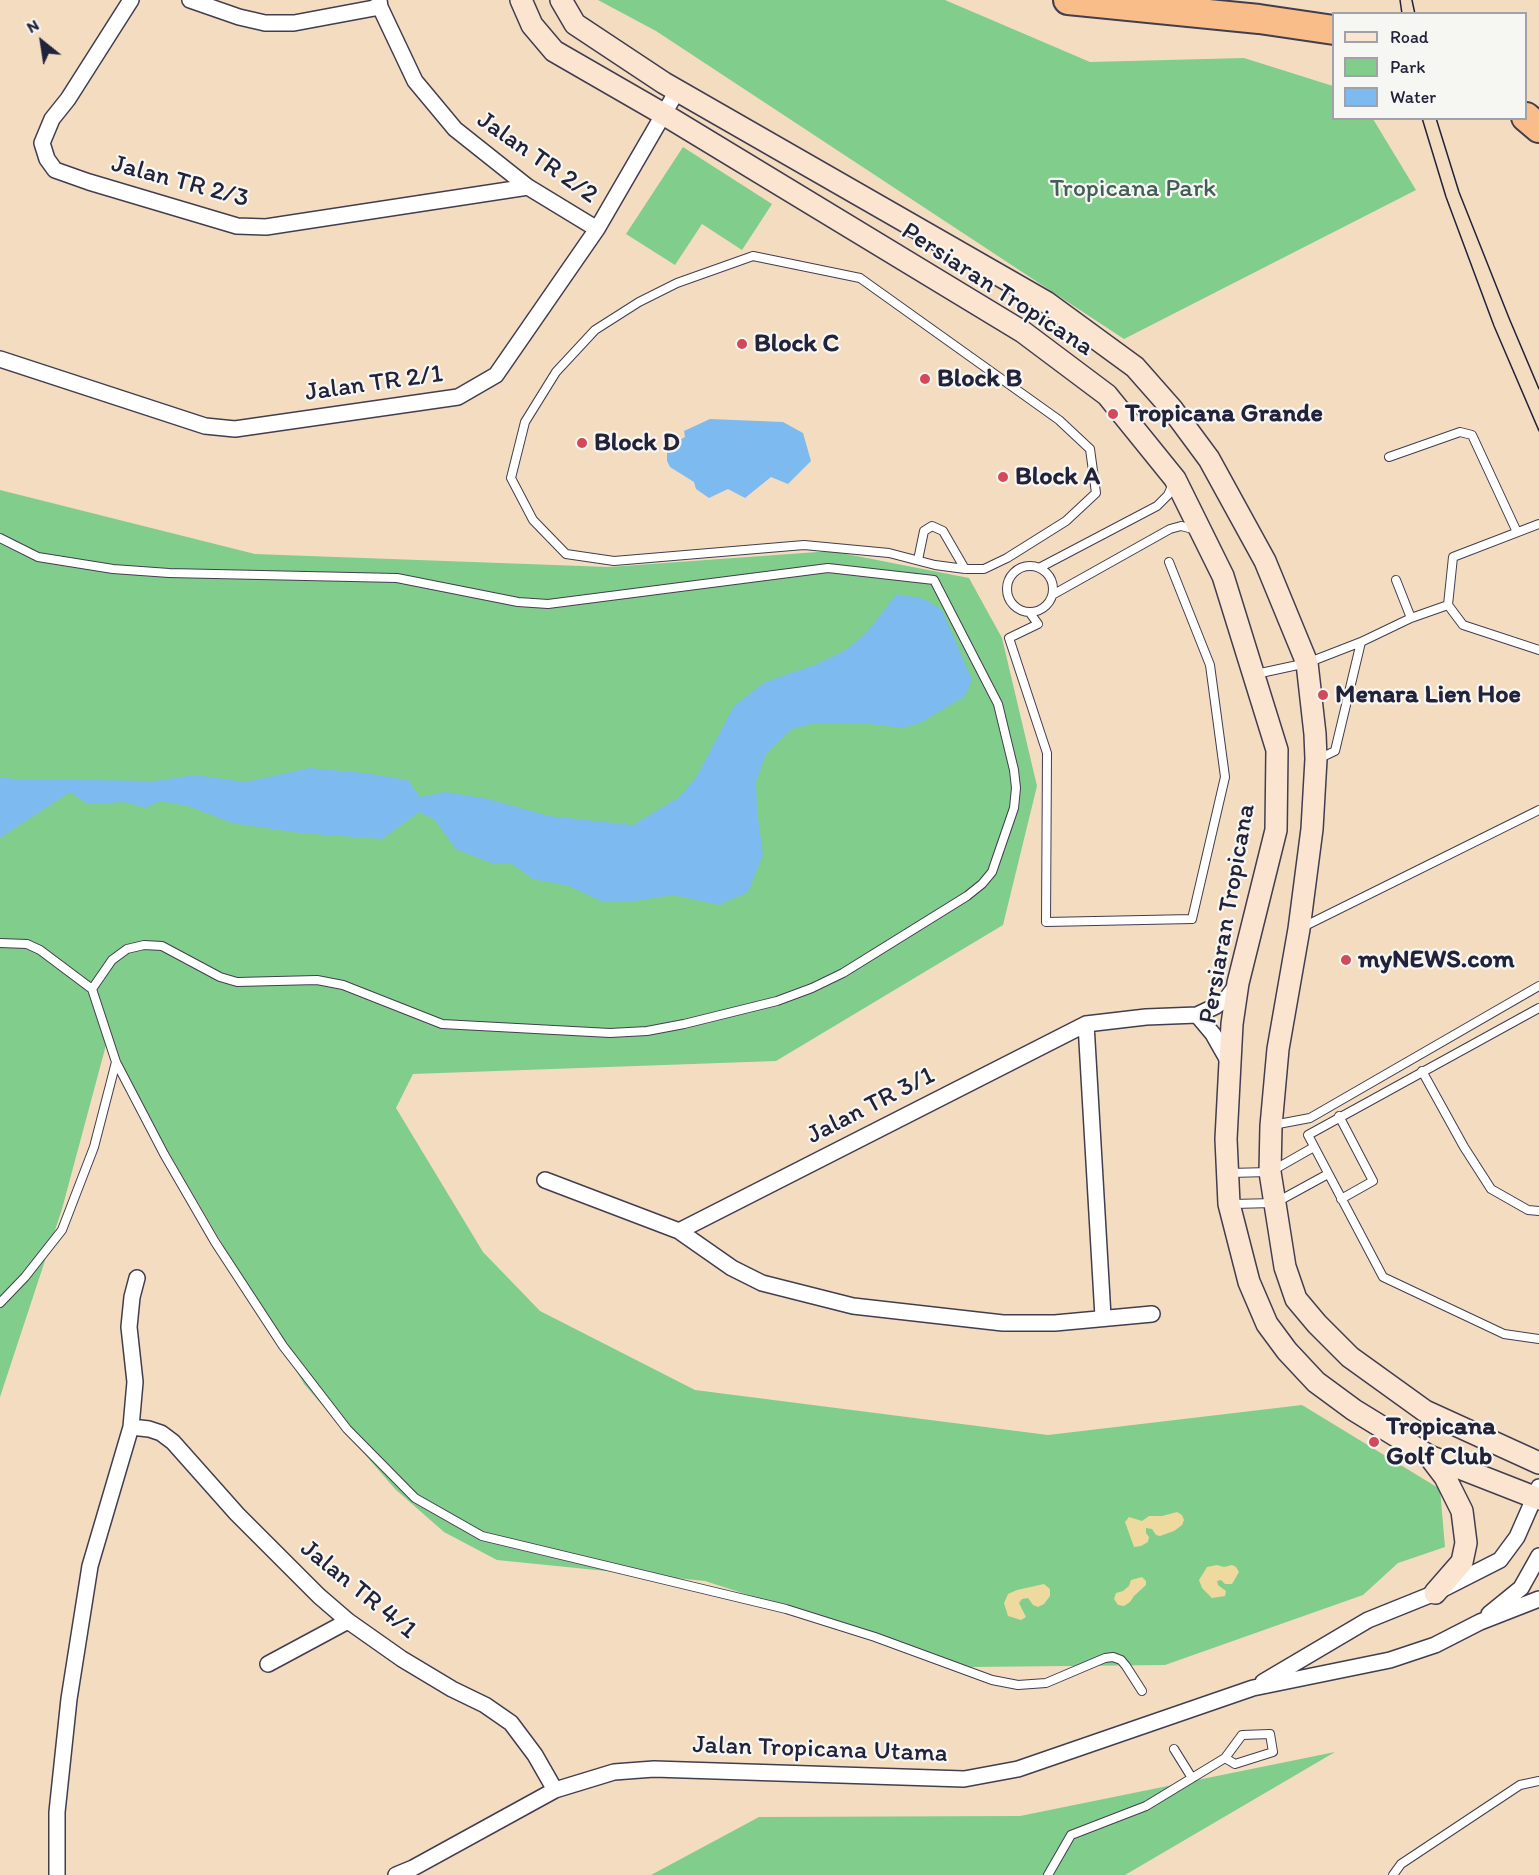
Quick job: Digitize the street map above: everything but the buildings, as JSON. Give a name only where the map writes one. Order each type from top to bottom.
[{"type":"highway","points":[[1068,0],[1259,19],[1332,30]]},
{"type":"highway","points":[[1527,118],[1539,128]]},
{"type":"main road","name":"Persiaran Tropicana","points":[[521,0],[532,25],[554,51],[665,115],[1023,332],[1107,396],[1175,479],[1223,576],[1277,750],[1276,830],[1238,983],[1232,1024],[1226,1139],[1229,1204],[1249,1282],[1267,1324],[1287,1351],[1316,1382],[1344,1403],[1430,1456],[1538,1494]]},
{"type":"main road","name":"Persiaran Tropicana","points":[[561,0],[576,24],[677,91],[1046,302],[1135,367],[1172,409],[1209,459],[1265,561],[1307,663],[1315,734],[1312,829],[1299,929],[1278,1049],[1271,1126],[1270,1173],[1285,1268],[1296,1299],[1350,1357],[1425,1411],[1539,1463]]},
{"type":"main road","points":[[1430,1456],[1445,1477],[1462,1512],[1466,1543],[1462,1562],[1435,1593]]},
{"type":"street","name":"Jalan TR 2/3","points":[[131,0],[68,99],[52,119],[42,143],[47,159],[55,170],[237,226],[292,224],[528,187]]},
{"type":"street","points":[[190,0],[239,17],[265,23],[294,24],[380,3]]},
{"type":"street","name":"Jalan TR 2/2","points":[[380,3],[415,81],[455,129],[528,187],[597,229]]},
{"type":"street","name":"Jalan TR 2/1","points":[[0,359],[206,426],[235,429],[458,397],[496,375],[597,229],[677,91]]},
{"type":"street","points":[[1231,1066],[1213,1034],[1197,1015],[1227,998],[1238,983]]},
{"type":"street","name":"Jalan TR 3/1","points":[[679,1231],[1086,1024],[1146,1017],[1197,1015]]},
{"type":"street","points":[[1086,1024],[1103,1317]]},
{"type":"street","points":[[545,1180],[679,1231],[732,1268],[762,1283],[853,1306],[1003,1323],[1055,1323],[1152,1314]]},
{"type":"street","points":[[57,1875],[57,1812],[69,1699],[90,1566],[131,1427],[135,1382],[129,1327],[132,1297],[137,1278]]},
{"type":"street","name":"Jalan TR 4/1","points":[[131,1427],[161,1433],[173,1442],[245,1522],[319,1596],[348,1621],[402,1659],[452,1689],[485,1705],[511,1723],[555,1790]]},
{"type":"street","name":"Jalan Tropicana Utama","points":[[1253,1688],[1368,1620],[1435,1593],[1500,1560],[1517,1537],[1538,1494]]},
{"type":"street","name":"Jalan Tropicana Utama","points":[[1480,1622],[1521,1587],[1539,1557]]},
{"type":"street","name":"Jalan Tropicana Utama","points":[[396,1875],[555,1790],[614,1772],[654,1769],[964,1779],[1018,1769],[1253,1688],[1390,1660],[1435,1645],[1480,1622],[1539,1599]]},
{"type":"street","points":[[268,1664],[348,1621]]},
{"type":"lane","points":[[753,256],[860,278],[1059,420],[1090,449],[1096,493],[1066,521],[1006,558],[984,568],[965,569],[889,553],[804,545],[614,561],[566,554],[533,520],[511,478],[525,422],[556,372],[595,330],[639,302],[677,283],[753,256]]},
{"type":"lane","points":[[1389,457],[1460,432],[1472,435],[1517,532]]},
{"type":"lane","points":[[1039,568],[1157,506],[1168,495],[1175,479]]},
{"type":"lane","points":[[1539,524],[1453,557],[1448,605],[1463,625],[1539,650]]},
{"type":"lane","points":[[918,560],[924,531],[932,526],[943,531],[965,569]]},
{"type":"lane","points":[[1053,594],[1051,578],[1046,572],[1031,566],[1016,571],[1007,585],[1010,601],[1022,611],[1030,613],[1045,608],[1053,594],[1170,530],[1181,526],[1201,531]]},
{"type":"lane","points":[[0,538],[38,557],[113,569],[169,573],[387,578],[518,602],[548,604],[828,568],[934,580],[998,704],[1014,770],[1016,788],[1014,808],[992,872],[967,896],[843,973],[812,988],[777,1001],[684,1024],[647,1031],[610,1033],[442,1024],[343,985],[317,980],[237,982],[220,977],[162,946],[144,945],[127,949],[112,960],[92,989]]},
{"type":"lane","points":[[1006,558],[1016,571]]},
{"type":"lane","points":[[1030,613],[1038,624],[1009,638],[1047,753],[1046,921],[1192,919],[1225,777],[1210,665],[1169,562]]},
{"type":"lane","points":[[1396,580],[1411,618]]},
{"type":"lane","points":[[1255,675],[1307,663],[1361,642],[1411,618],[1448,605]]},
{"type":"lane","points":[[1316,759],[1335,751],[1361,642]]},
{"type":"lane","points":[[1299,929],[1539,810]]},
{"type":"lane","points":[[0,943],[27,944],[40,950],[92,989],[116,1062],[164,1154],[215,1242],[283,1347],[347,1429],[415,1498],[482,1536],[786,1609],[875,1637],[992,1680],[1018,1685],[1046,1683],[1105,1658],[1113,1657],[1121,1660],[1142,1690]]},
{"type":"lane","points":[[1271,1126],[1310,1118],[1539,986]]},
{"type":"lane","points":[[1539,1008],[1308,1135],[1383,1277],[1504,1334],[1539,1339]]},
{"type":"lane","points":[[0,1303],[25,1277],[62,1230],[94,1147],[116,1062]]},
{"type":"lane","points":[[1422,1071],[1464,1147],[1491,1189],[1528,1210],[1539,1211]]},
{"type":"lane","points":[[1339,1116],[1373,1181],[1341,1199]]},
{"type":"lane","points":[[1227,1173],[1270,1173],[1314,1147]]},
{"type":"lane","points":[[1229,1204],[1275,1203],[1328,1174]]},
{"type":"lane","points":[[1048,1875],[1071,1835],[1146,1806],[1225,1758],[1242,1735],[1270,1734],[1273,1752],[1234,1764],[1225,1758]]},
{"type":"lane","points":[[1174,1749],[1192,1778]]},
{"type":"lane","points":[[1393,1875],[1401,1864],[1520,1785],[1539,1781]]},
{"type":"green space","name":"Tropicana Park","points":[[598,0],[945,0],[1090,62],[1244,58],[1332,86],[1332,120],[1374,120],[1416,190],[1124,339],[656,31]]},
{"type":"green space","points":[[683,147],[772,204],[742,250],[702,224],[675,265],[626,234]]},
{"type":"green space","points":[[0,490],[255,554],[609,567],[831,551],[969,578],[1002,638],[1037,786],[1003,925],[776,1061],[413,1074],[396,1108],[483,1252],[540,1311],[695,1390],[1048,1435],[1302,1405],[1440,1489],[1445,1547],[1398,1563],[1363,1595],[1165,1665],[971,1667],[705,1581],[497,1560],[444,1532],[395,1489],[304,1384],[106,1045],[62,1209],[0,1397]]},
{"type":"green space","points":[[1335,1752],[1125,1875],[651,1875],[759,1817],[1020,1816]]},
{"type":"sand","points":[[1177,1512],[1184,1520],[1182,1525],[1160,1536],[1156,1535],[1152,1529],[1146,1528],[1148,1542],[1134,1547],[1125,1522],[1129,1517],[1142,1521],[1149,1516],[1162,1516]]},
{"type":"sand","points":[[1217,1565],[1224,1567],[1232,1565],[1239,1572],[1232,1584],[1217,1581],[1218,1585],[1226,1591],[1225,1596],[1212,1598],[1202,1588],[1199,1580],[1207,1567]]},
{"type":"sand","points":[[1142,1577],[1146,1585],[1130,1602],[1124,1606],[1118,1605],[1114,1599],[1116,1593],[1129,1586],[1131,1580]]},
{"type":"sand","points":[[1044,1584],[1050,1589],[1050,1596],[1044,1604],[1038,1607],[1033,1605],[1028,1598],[1022,1599],[1019,1603],[1026,1617],[1021,1620],[1008,1616],[1004,1603],[1008,1594]]},
{"type":"water","points":[[710,419],[783,422],[803,433],[811,461],[788,484],[771,477],[745,498],[728,489],[709,498],[696,489],[694,482],[670,467],[667,461],[667,447],[685,437],[684,431]]},
{"type":"water","points":[[897,594],[924,599],[942,610],[972,680],[965,696],[922,722],[903,728],[870,724],[815,723],[792,729],[766,754],[756,782],[763,855],[748,892],[719,905],[673,895],[635,901],[603,902],[569,886],[533,879],[512,864],[494,864],[456,849],[435,820],[419,812],[382,839],[300,833],[232,823],[188,806],[160,801],[146,808],[125,802],[88,804],[70,792],[0,838],[0,777],[155,781],[195,775],[245,782],[310,768],[408,780],[420,797],[446,792],[488,799],[549,816],[633,825],[678,798],[696,778],[734,706],[765,682],[817,664],[846,650],[866,633]]},
{"type":"tram line","points":[[1400,0],[1402,12]]},
{"type":"tram line","points":[[1412,0],[1415,12]]},
{"type":"tram line","points":[[1423,120],[1446,197],[1494,326],[1539,431]]},
{"type":"tram line","points":[[1437,120],[1459,192],[1539,389]]},
{"type":"place","name":"Block C","points":[[742,344]]},
{"type":"place","name":"Block B","points":[[925,379]]},
{"type":"place","name":"Tropicana Grande","points":[[1113,414]]},
{"type":"place","name":"Block D","points":[[582,443]]},
{"type":"place","name":"Block A","points":[[1003,477]]},
{"type":"place","name":"Menara Lien Hoe","points":[[1323,695]]},
{"type":"place","name":"myNEWS.com","points":[[1346,960]]},
{"type":"place","name":"Tropicana Golf Club","points":[[1374,1442]]}]
